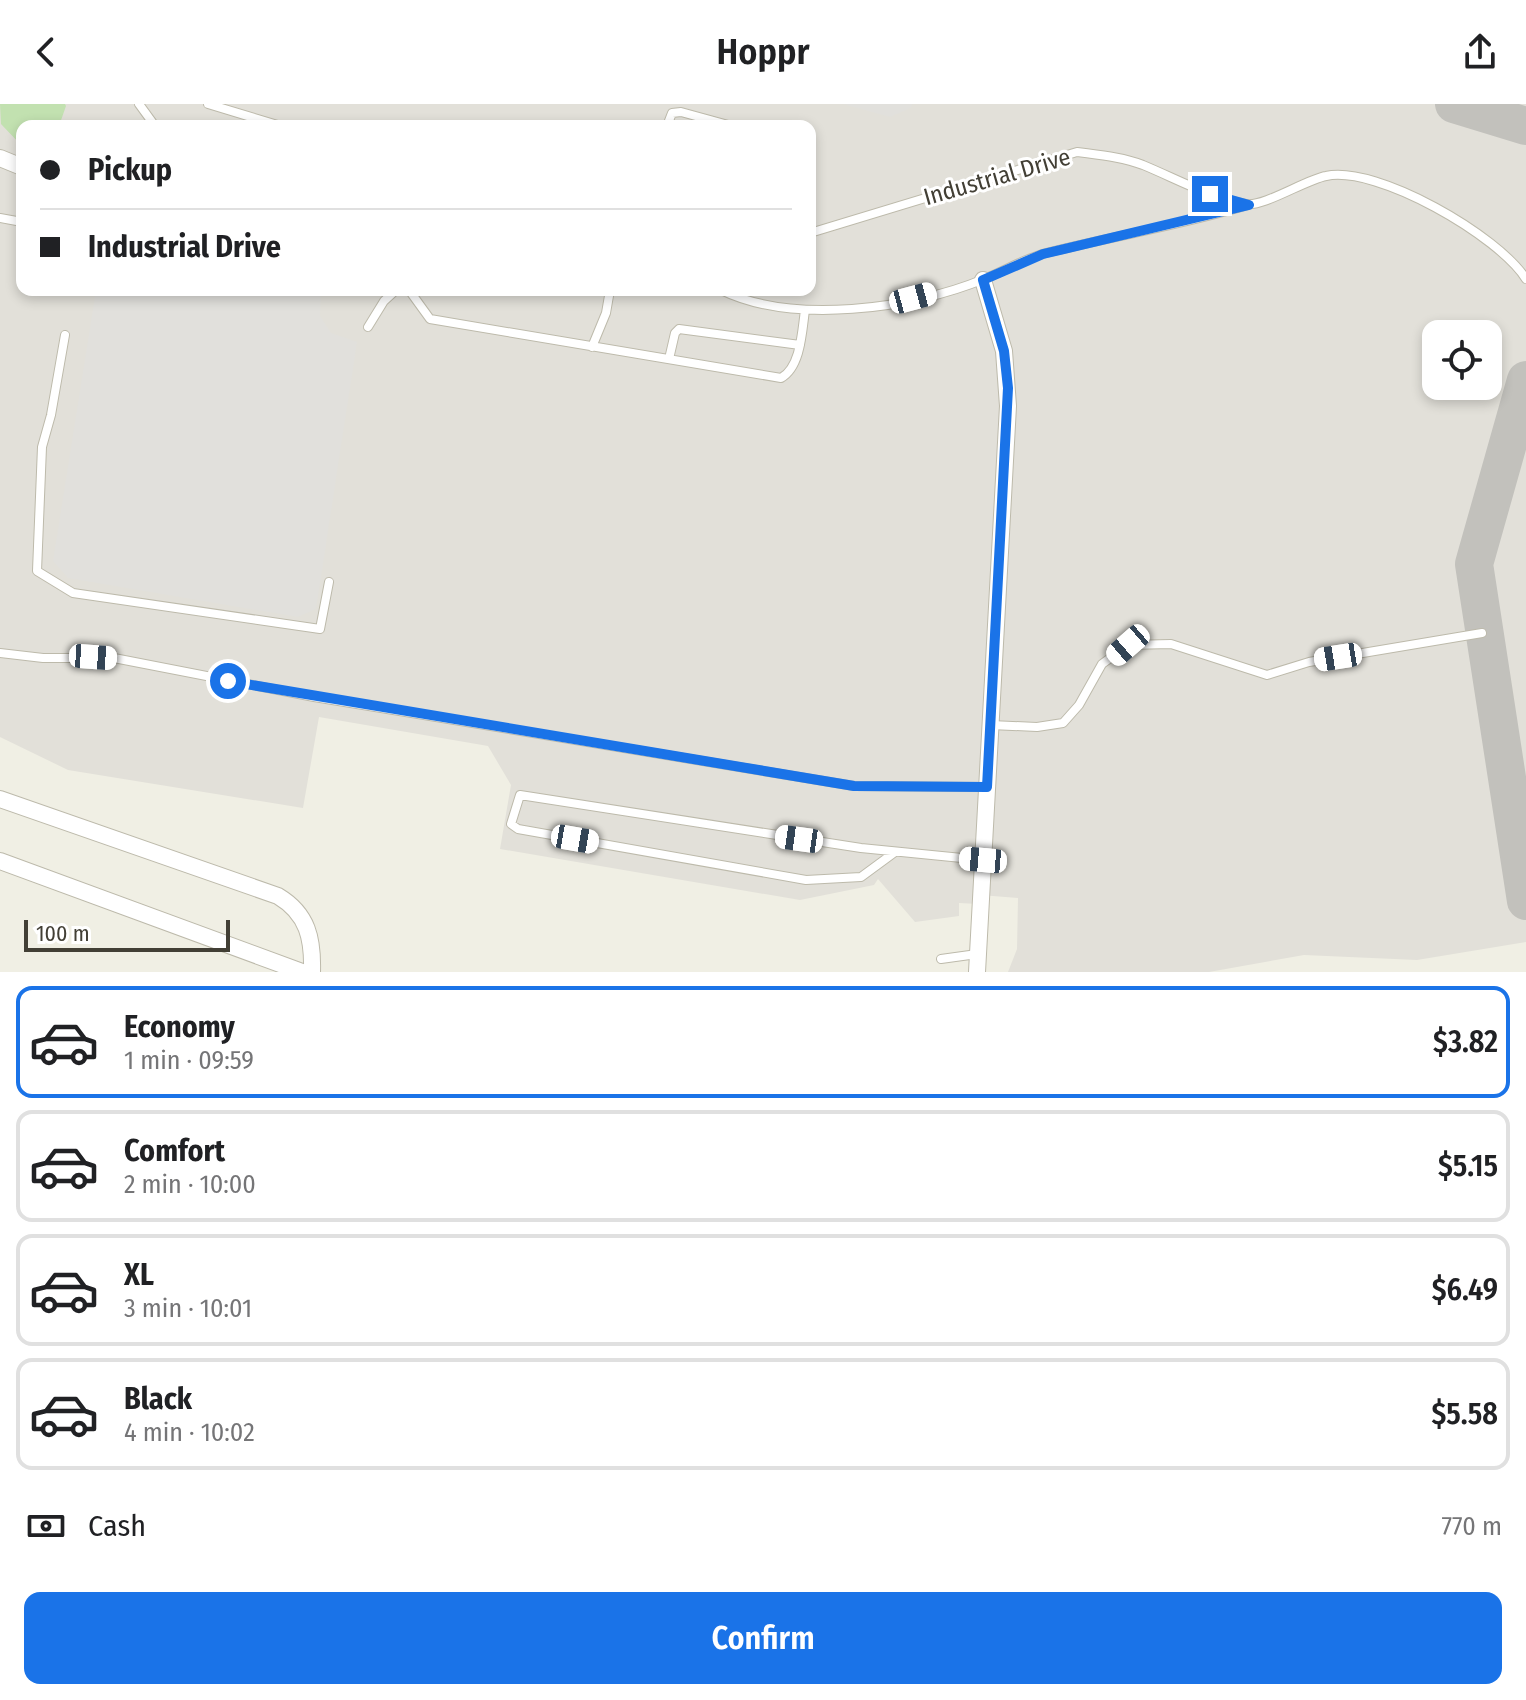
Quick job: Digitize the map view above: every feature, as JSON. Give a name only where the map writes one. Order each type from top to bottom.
[{"type":"street","points":[[977,972],[1008,388],[1004,351],[983,280]]},
{"type":"street","points":[[0,799],[278,896],[294,905],[310,933],[312,972]]},
{"type":"street","points":[[0,861],[302,972]]},
{"type":"lane","points":[[208,104],[261,120]]},
{"type":"lane","points":[[669,120],[672,113],[681,112],[700,120]]},
{"type":"lane","name":"Industrial Drive","points":[[816,231],[1077,152],[1143,165],[1179,184],[1249,205]]},
{"type":"lane","points":[[734,296],[805,310],[870,307],[983,280],[1043,254],[1249,205],[1327,175],[1354,177],[1433,206],[1500,247],[1526,279]]},
{"type":"lane","points":[[368,327],[389,296]]},
{"type":"lane","points":[[413,296],[430,319],[781,378],[791,369],[800,345],[805,310]]},
{"type":"lane","points":[[592,347],[610,296]]},
{"type":"lane","points":[[669,359],[675,333],[679,329],[800,345]]},
{"type":"lane","points":[[65,335],[42,447],[37,571],[73,593],[320,629],[329,582]]},
{"type":"lane","points":[[990,725],[1037,727],[1063,723],[1079,705],[1102,664],[1128,645],[1137,643],[1171,644],[1267,675],[1309,662],[1482,633]]},
{"type":"lane","points":[[0,653],[43,658],[114,658],[314,697],[854,786],[987,787]]},
{"type":"lane","points":[[895,852],[861,877],[806,880],[518,829],[511,824],[520,795],[895,852],[983,860]]},
{"type":"lane","points":[[941,959],[978,954]]},
{"type":"shaded area","points":[[0,104],[1526,104],[1526,942],[1417,960],[1304,955],[1209,972],[1008,972],[1017,949],[1018,898],[980,895],[978,904],[959,903],[959,916],[915,922],[878,879],[874,885],[800,900],[500,849],[511,785],[488,746],[319,717],[303,808],[68,770],[0,737]]},
{"type":"shaded area","points":[[843,104],[912,104],[911,108],[890,117]]},
{"type":"shaded area","points":[[95,296],[321,296],[320,316],[331,333],[357,342],[316,609],[298,617],[68,578],[53,561]]},
{"type":"green space","points":[[0,104],[66,106],[61,120],[16,120],[16,140],[1,124]]},
{"type":"taxiway","points":[[1454,104],[1526,126]]},
{"type":"taxiway","points":[[1526,380],[1474,564],[1526,901]]},
{"type":"route","points":[[228,681],[854,786],[987,787],[1008,388],[1007,363],[983,280],[1043,254],[1249,205],[1210,194]]}]
